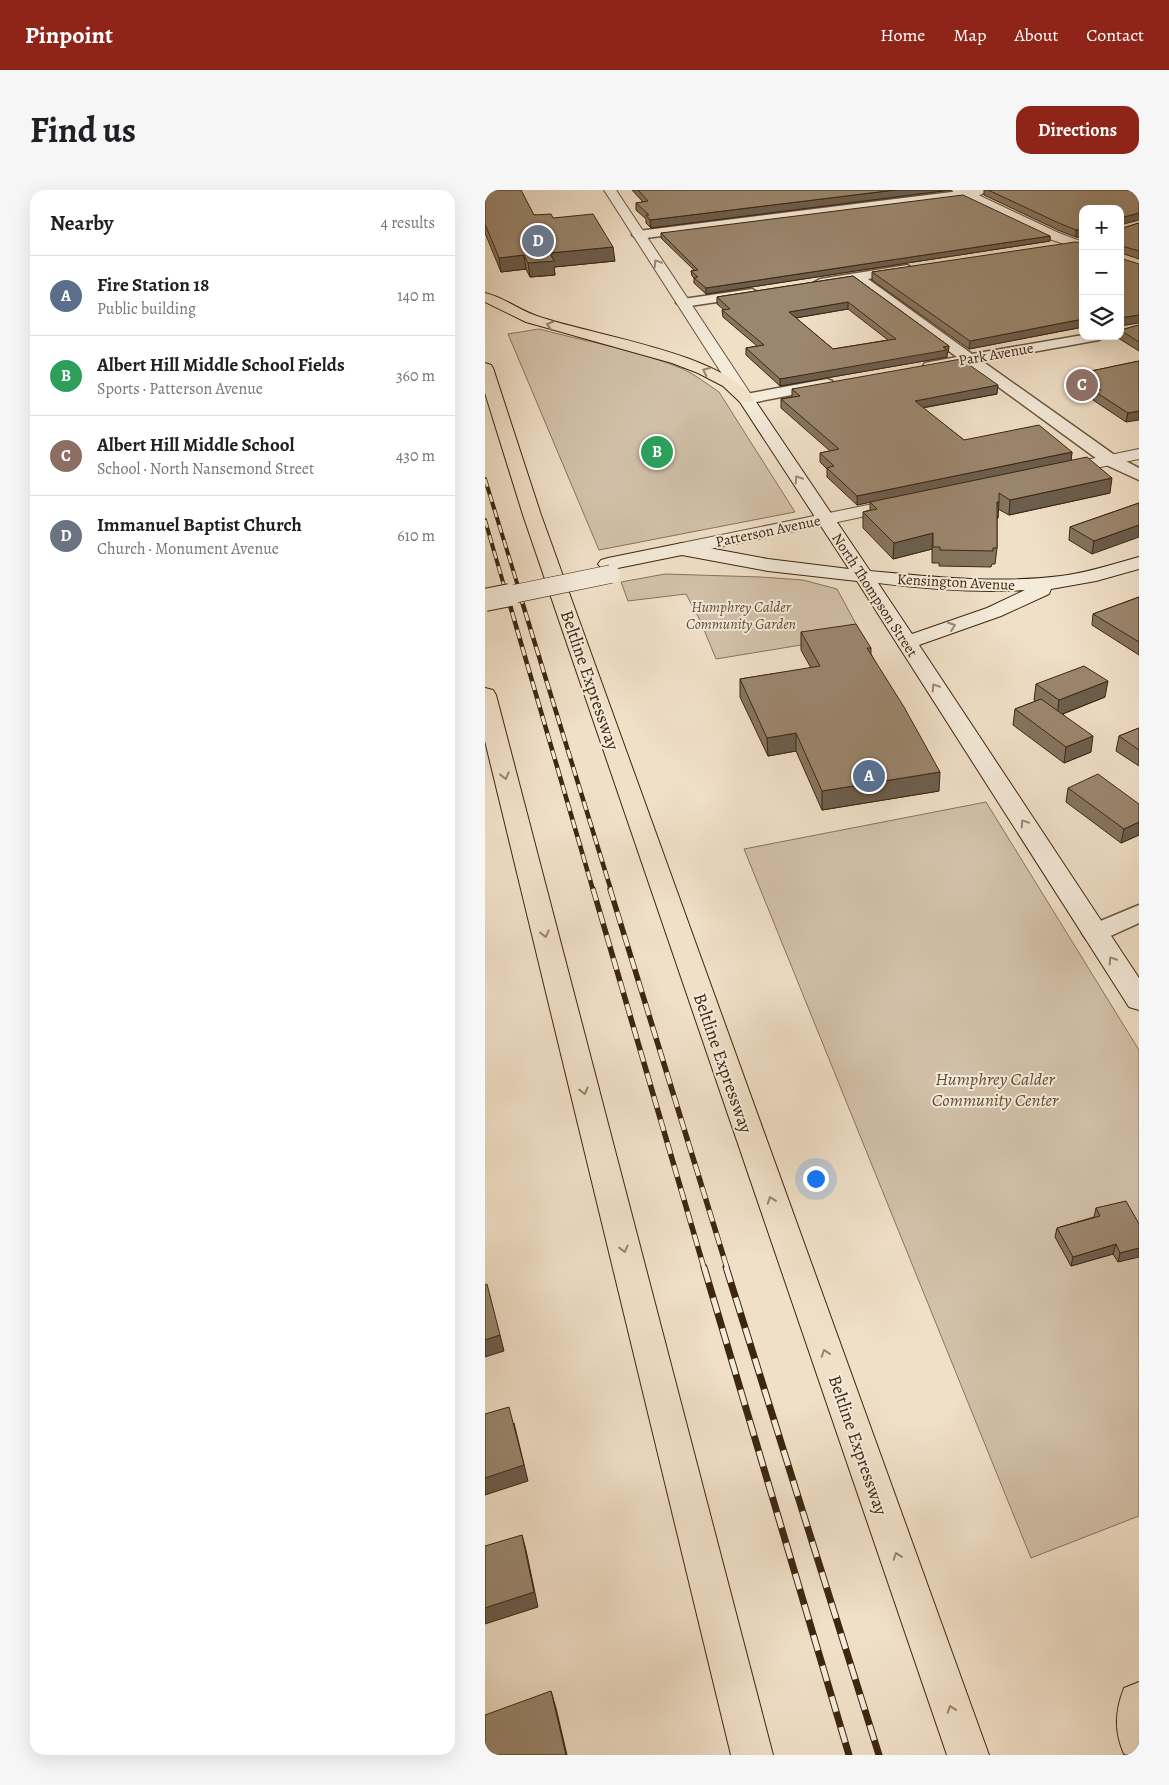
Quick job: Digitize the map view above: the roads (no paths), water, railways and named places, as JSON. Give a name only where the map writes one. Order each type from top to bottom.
[{"type":"highway","points":[[485,297],[531,319],[677,360],[704,370],[729,383],[746,399]]},
{"type":"highway","name":"Beltline Expressway","points":[[485,368],[532,514],[967,1755]]},
{"type":"highway","points":[[485,695],[752,1755]]},
{"type":"highway","points":[[1139,1703],[1137,1724],[1139,1739]]},
{"type":"main road","name":"North Thompson Street","points":[[610,190],[1139,1000]]},
{"type":"main road","points":[[970,192],[1054,236],[1079,242]]},
{"type":"main road","points":[[1041,474],[1139,454]]},
{"type":"main road","name":"Patterson Avenue","points":[[485,588],[609,569],[682,549],[926,498]]},
{"type":"main road","name":"Kensington Avenue","points":[[682,549],[746,561],[864,577],[969,586],[1005,586],[1061,582],[1139,563]]},
{"type":"main road","points":[[485,600],[609,569],[746,561]]},
{"type":"main road","points":[[906,643],[994,612],[1061,582]]},
{"type":"street","points":[[639,235],[970,192]]},
{"type":"street","points":[[1049,247],[1079,243]]},
{"type":"street","points":[[809,284],[923,267]]},
{"type":"street","points":[[856,277],[1110,460],[1139,475]]},
{"type":"street","points":[[683,304],[762,291]]},
{"type":"street","name":"Park Avenue","points":[[920,368],[1079,340]]},
{"type":"street","points":[[746,399],[842,382]]},
{"type":"street","points":[[1095,933],[1139,913]]},
{"type":"railway","points":[[485,479],[521,596]]},
{"type":"railway","points":[[485,520],[507,596]]},
{"type":"railway","points":[[507,595],[593,890]]},
{"type":"railway","points":[[520,595],[611,890]]},
{"type":"railway","points":[[593,889],[704,1268]]},
{"type":"railway","points":[[610,889],[727,1268]]},
{"type":"railway","points":[[704,1267],[849,1755]]},
{"type":"railway","points":[[726,1267],[879,1755]]},
{"type":"place","name":"Immanuel Baptist Church","points":[[538,241]]},
{"type":"place","name":"Albert Hill Middle School","points":[[1082,385]]},
{"type":"place","name":"Albert Hill Middle School Fields","points":[[657,452]]},
{"type":"place","name":"Fire Station 18","points":[[869,776]]},
{"type":"park label","name":"Humphrey Calder Community Garden","points":[[741,616]]},
{"type":"park label","name":"Humphrey Calder Community Center","points":[[995,1090]]}]
